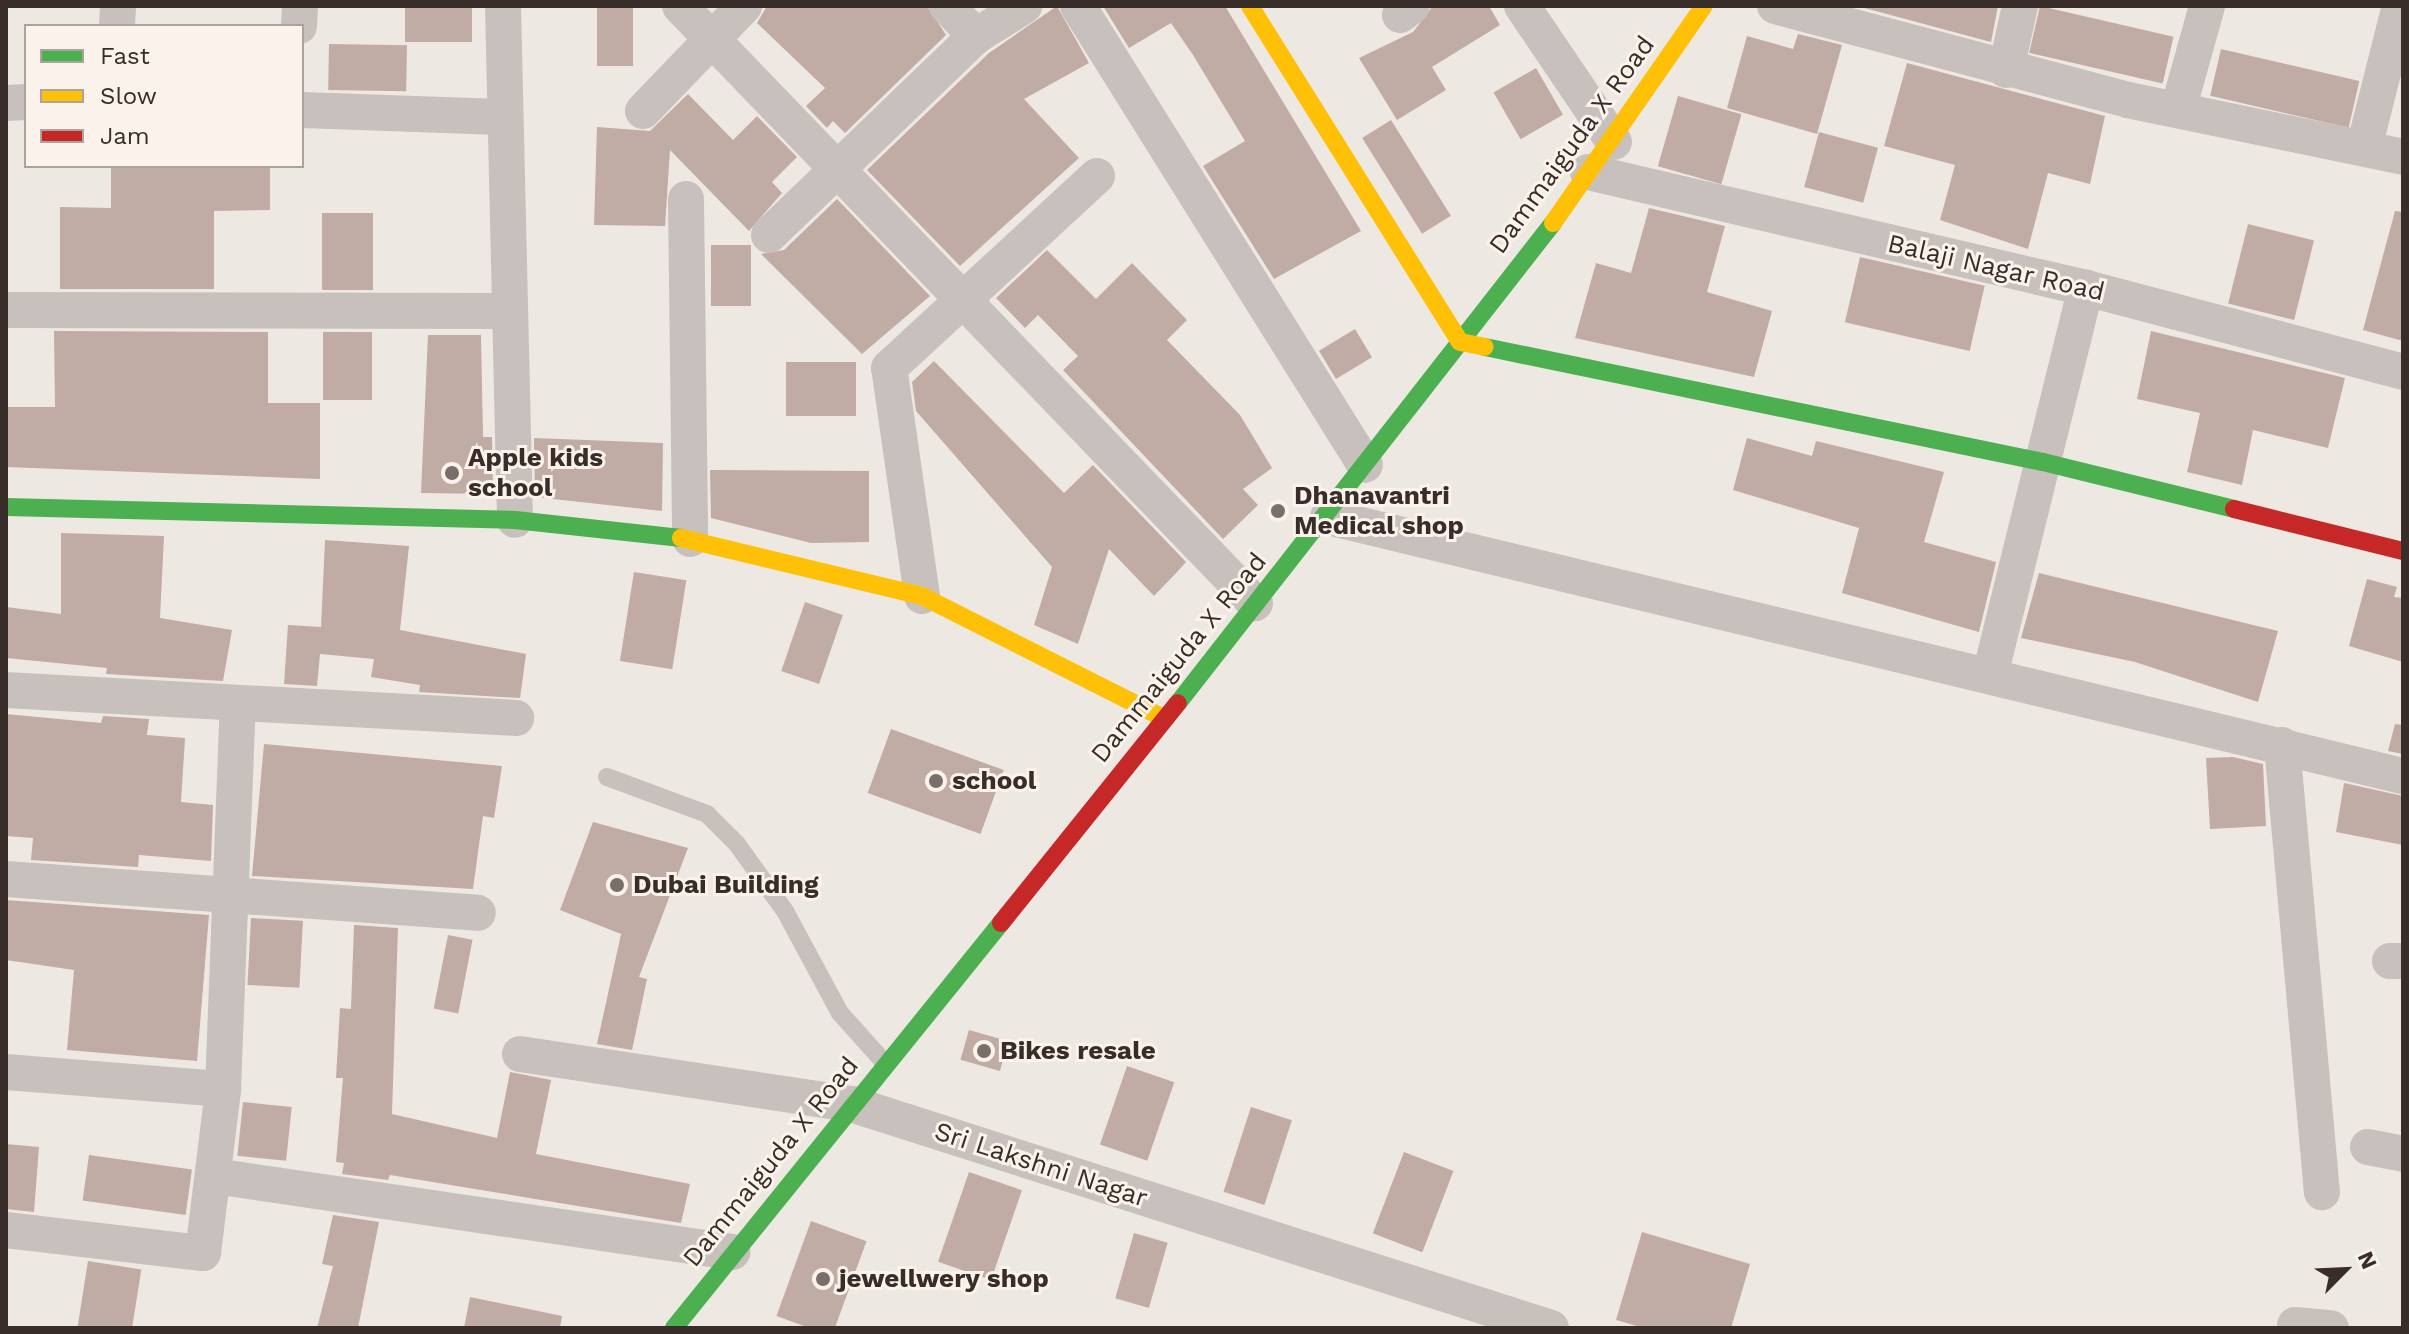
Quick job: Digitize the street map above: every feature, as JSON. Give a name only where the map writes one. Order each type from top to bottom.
[{"type":"street","points":[[503,6],[501,117],[515,520]]},
{"type":"street","points":[[680,6],[969,299],[1255,603]]},
{"type":"street","points":[[643,111],[710,37],[744,6]]},
{"type":"street","points":[[947,6],[976,36]]},
{"type":"street","points":[[769,235],[976,36],[1024,6]]},
{"type":"street","points":[[1078,6],[1365,465]]},
{"type":"street","points":[[1250,6],[1460,342],[2043,462],[2403,551]]},
{"type":"street","points":[[1522,6],[1614,142]]},
{"type":"street","name":"Dammaiguda X Road","points":[[681,1326],[732,1252],[1255,603],[1328,517],[1588,172],[1614,142],[1704,6]]},
{"type":"street","points":[[1775,6],[2006,70],[2403,157]]},
{"type":"street","points":[[2006,70],[2020,6]]},
{"type":"street","points":[[2178,110],[2207,6]]},
{"type":"street","points":[[2364,148],[2400,6]]},
{"type":"street","points":[[304,110],[501,117]]},
{"type":"street","name":"Balaji Nagar Road","points":[[1588,172],[2086,288],[2403,372]]},
{"type":"street","points":[[922,596],[889,368],[969,299],[1097,176]]},
{"type":"street","points":[[686,199],[690,539]]},
{"type":"street","points":[[1991,671],[2086,288]]},
{"type":"street","points":[[6,310],[507,311]]},
{"type":"street","points":[[6,507],[515,520],[690,539],[922,596],[1164,718]]},
{"type":"street","points":[[1328,517],[1991,671],[2403,776]]},
{"type":"street","points":[[6,690],[516,718]]},
{"type":"street","points":[[6,1230],[203,1253],[223,1089],[234,896],[238,703]]},
{"type":"street","points":[[2282,745],[2322,1192]]},
{"type":"street","points":[[6,879],[478,913]]},
{"type":"street","name":"Sri Lakshni Nagar","points":[[520,1054],[851,1104],[1501,1320],[1551,1328]]},
{"type":"street","points":[[6,1072],[223,1089]]},
{"type":"street","points":[[2368,1147],[2403,1154]]},
{"type":"street","points":[[214,1176],[732,1252]]},
{"type":"street","points":[[2295,1325],[2331,1328]]},
{"type":"lane","points":[[607,777],[707,814],[737,844],[785,911],[840,1013],[884,1062]]},
{"type":"building","points":[[405,6],[472,6],[472,42],[405,42]]},
{"type":"building","points":[[597,6],[633,6],[633,66],[597,66]]},
{"type":"building","points":[[767,6],[927,6],[946,35],[845,133],[833,121],[827,128],[806,106],[825,88],[757,23]]},
{"type":"building","points":[[1057,6],[1089,63],[1024,99],[1079,158],[960,266],[867,170],[989,53]]},
{"type":"building","points":[[1103,6],[1225,6],[1361,231],[1274,279],[1203,166],[1245,141],[1193,55],[1171,23],[1129,48]]},
{"type":"building","points":[[1433,6],[1489,6],[1500,25],[1432,67],[1446,90],[1397,120],[1359,58],[1413,32]]},
{"type":"building","points":[[1857,6],[1998,6],[1991,42]]},
{"type":"building","points":[[2040,6],[2173,37],[2163,84],[2029,53]]},
{"type":"building","points":[[1798,34],[1842,45],[1817,134],[1727,108],[1747,36],[1793,49]]},
{"type":"building","points":[[329,44],[407,45],[406,91],[328,90]]},
{"type":"building","points":[[2221,49],[2359,81],[2349,128],[2210,96]]},
{"type":"building","points":[[1907,63],[2105,116],[2090,184],[2048,173],[2028,249],[1940,220],[1955,165],[1884,146]]},
{"type":"building","points":[[1536,68],[1563,115],[1521,139],[1494,92]]},
{"type":"building","points":[[688,94],[733,140],[757,116],[797,157],[772,182],[782,193],[749,231],[670,150],[665,226],[594,225],[597,127],[650,131]]},
{"type":"building","points":[[1678,96],[1741,114],[1721,184],[1658,166]]},
{"type":"building","points":[[1391,120],[1451,216],[1422,234],[1362,138]]},
{"type":"building","points":[[1819,132],[1878,148],[1863,203],[1804,187]]},
{"type":"building","points":[[111,168],[270,168],[270,210],[214,211],[214,289],[60,289],[60,207],[111,208]]},
{"type":"building","points":[[837,199],[930,296],[862,354],[761,254],[784,250]]},
{"type":"building","points":[[1649,208],[1725,226],[1707,292],[1772,311],[1754,377],[1575,338],[1596,263],[1631,273]]},
{"type":"building","points":[[2395,211],[2403,212],[2403,341],[2363,330]]},
{"type":"building","points":[[322,213],[373,213],[373,290],[322,290]]},
{"type":"building","points":[[2248,224],[2314,240],[2294,320],[2228,304]]},
{"type":"building","points":[[711,245],[751,245],[751,306],[711,306]]},
{"type":"building","points":[[1047,250],[1096,299],[1132,263],[1187,320],[1167,340],[1240,415],[1272,468],[1243,489],[1258,505],[1223,539],[1063,370],[1078,356],[1038,315],[1025,328],[996,298]]},
{"type":"building","points":[[1860,257],[1985,286],[1970,351],[1845,322]]},
{"type":"building","points":[[1355,329],[1372,357],[1336,379],[1319,351]]},
{"type":"building","points":[[54,331],[268,332],[268,403],[320,403],[320,479],[6,467],[6,407],[55,407]]},
{"type":"building","points":[[2151,331],[2345,378],[2328,448],[2253,430],[2242,485],[2187,472],[2200,413],[2137,399]]},
{"type":"building","points":[[323,332],[372,332],[372,400],[323,400]]},
{"type":"building","points":[[428,335],[481,335],[483,437],[492,437],[493,494],[421,493]]},
{"type":"building","points":[[934,361],[1064,493],[1093,465],[1186,562],[1154,596],[1109,549],[1078,644],[1034,625],[1052,567],[916,411],[912,382]]},
{"type":"building","points":[[786,362],[856,362],[856,416],[786,416]]},
{"type":"building","points":[[534,438],[663,443],[662,511],[535,497]]},
{"type":"building","points":[[1747,438],[1812,456],[1816,441],[1944,472],[1924,542],[1996,562],[1979,632],[1842,593],[1859,528],[1733,490]]},
{"type":"building","points":[[710,470],[869,471],[869,542],[811,543],[711,518]]},
{"type":"building","points":[[61,533],[164,536],[160,618],[232,630],[223,681],[106,674],[107,668],[6,658],[6,607],[61,614]]},
{"type":"building","points":[[325,540],[409,546],[400,630],[526,654],[520,698],[419,692],[420,685],[371,677],[374,659],[320,654],[317,686],[284,684],[288,625],[321,627]]},
{"type":"building","points":[[634,572],[686,580],[672,669],[620,661]]},
{"type":"building","points":[[2039,573],[2278,631],[2258,702],[2135,662],[2021,638]]},
{"type":"building","points":[[2367,579],[2397,587],[2394,597],[2403,598],[2403,662],[2349,646]]},
{"type":"building","points":[[805,602],[843,615],[819,684],[781,671]]},
{"type":"building","points":[[6,714],[101,723],[103,716],[149,719],[147,735],[185,738],[181,802],[213,805],[211,861],[139,855],[138,867],[31,860],[33,838],[6,836]]},
{"type":"building","points":[[2395,724],[2403,725],[2403,754],[2388,751]]},
{"type":"building","name":"school","points":[[891,729],[1004,770],[981,834],[868,793]]},
{"type":"building","points":[[264,744],[502,766],[494,818],[483,816],[473,889],[252,876]]},
{"type":"building","points":[[2233,757],[2263,764],[2266,826],[2210,829],[2206,758]]},
{"type":"building","points":[[2344,783],[2403,796],[2403,845],[2336,832]]},
{"type":"building","name":"Dubai Building","points":[[593,822],[688,848],[639,977],[647,979],[632,1050],[597,1044],[621,934],[560,910]]},
{"type":"building","points":[[6,900],[209,915],[197,1061],[67,1050],[74,970],[6,960]]},
{"type":"building","points":[[251,918],[303,921],[299,988],[247,985]]},
{"type":"building","points":[[354,925],[398,928],[392,1114],[497,1138],[510,1072],[551,1080],[536,1154],[690,1184],[681,1223],[390,1175],[388,1180],[342,1174],[344,1163],[336,1162],[343,1078],[336,1078],[340,1008],[351,1009]]},
{"type":"building","points":[[448,935],[473,940],[458,1013],[434,1009]]},
{"type":"building","name":"Bikes resale","points":[[969,1030],[1008,1041],[1000,1071],[960,1060]]},
{"type":"building","points":[[1127,1066],[1174,1082],[1147,1161],[1100,1144]]},
{"type":"building","points":[[243,1102],[292,1107],[286,1161],[237,1156]]},
{"type":"building","points":[[1251,1107],[1292,1120],[1264,1205],[1223,1192]]},
{"type":"building","points":[[6,1144],[39,1147],[34,1212],[6,1209]]},
{"type":"building","points":[[1404,1152],[1453,1171],[1422,1252],[1373,1233]]},
{"type":"building","points":[[89,1155],[192,1169],[186,1215],[83,1201]]},
{"type":"building","points":[[969,1172],[1022,1190],[991,1280],[938,1262]]},
{"type":"building","points":[[333,1215],[379,1222],[358,1328],[317,1328],[333,1266],[322,1264]]},
{"type":"building","name":"jewellwery shop","points":[[811,1221],[866,1241],[835,1328],[810,1328],[776,1316]]},
{"type":"building","points":[[1642,1232],[1750,1264],[1731,1328],[1644,1328],[1616,1320]]},
{"type":"building","points":[[1134,1233],[1168,1243],[1149,1308],[1115,1298]]},
{"type":"building","points":[[88,1261],[141,1269],[132,1328],[77,1328]]},
{"type":"building","points":[[470,1297],[562,1316],[560,1328],[464,1328]]},
{"type":"traffic: fast","points":[[1178,703],[1553,223]]},
{"type":"traffic: fast","points":[[1485,347],[2043,462],[2234,509]]},
{"type":"traffic: fast","points":[[6,507],[515,520],[681,538]]},
{"type":"traffic: fast","points":[[674,1328],[1001,923]]},
{"type":"traffic: slow","points":[[1250,6],[1460,342],[1485,347]]},
{"type":"traffic: slow","points":[[1553,223],[1704,6]]},
{"type":"traffic: slow","points":[[681,538],[922,596],[1164,718]]},
{"type":"traffic: jam","points":[[2234,509],[2403,551]]},
{"type":"traffic: jam","points":[[1001,923],[1178,703]]},
{"type":"place","name":"Apple kids school","points":[[452,473]]},
{"type":"place","name":"Dhanavantri Medical shop","points":[[1278,511]]},
{"type":"place","name":"school","points":[[936,781]]},
{"type":"place","name":"Dubai Building","points":[[617,885]]},
{"type":"place","name":"Bikes resale","points":[[984,1051]]},
{"type":"place","name":"jewellwery shop","points":[[823,1279]]}]
